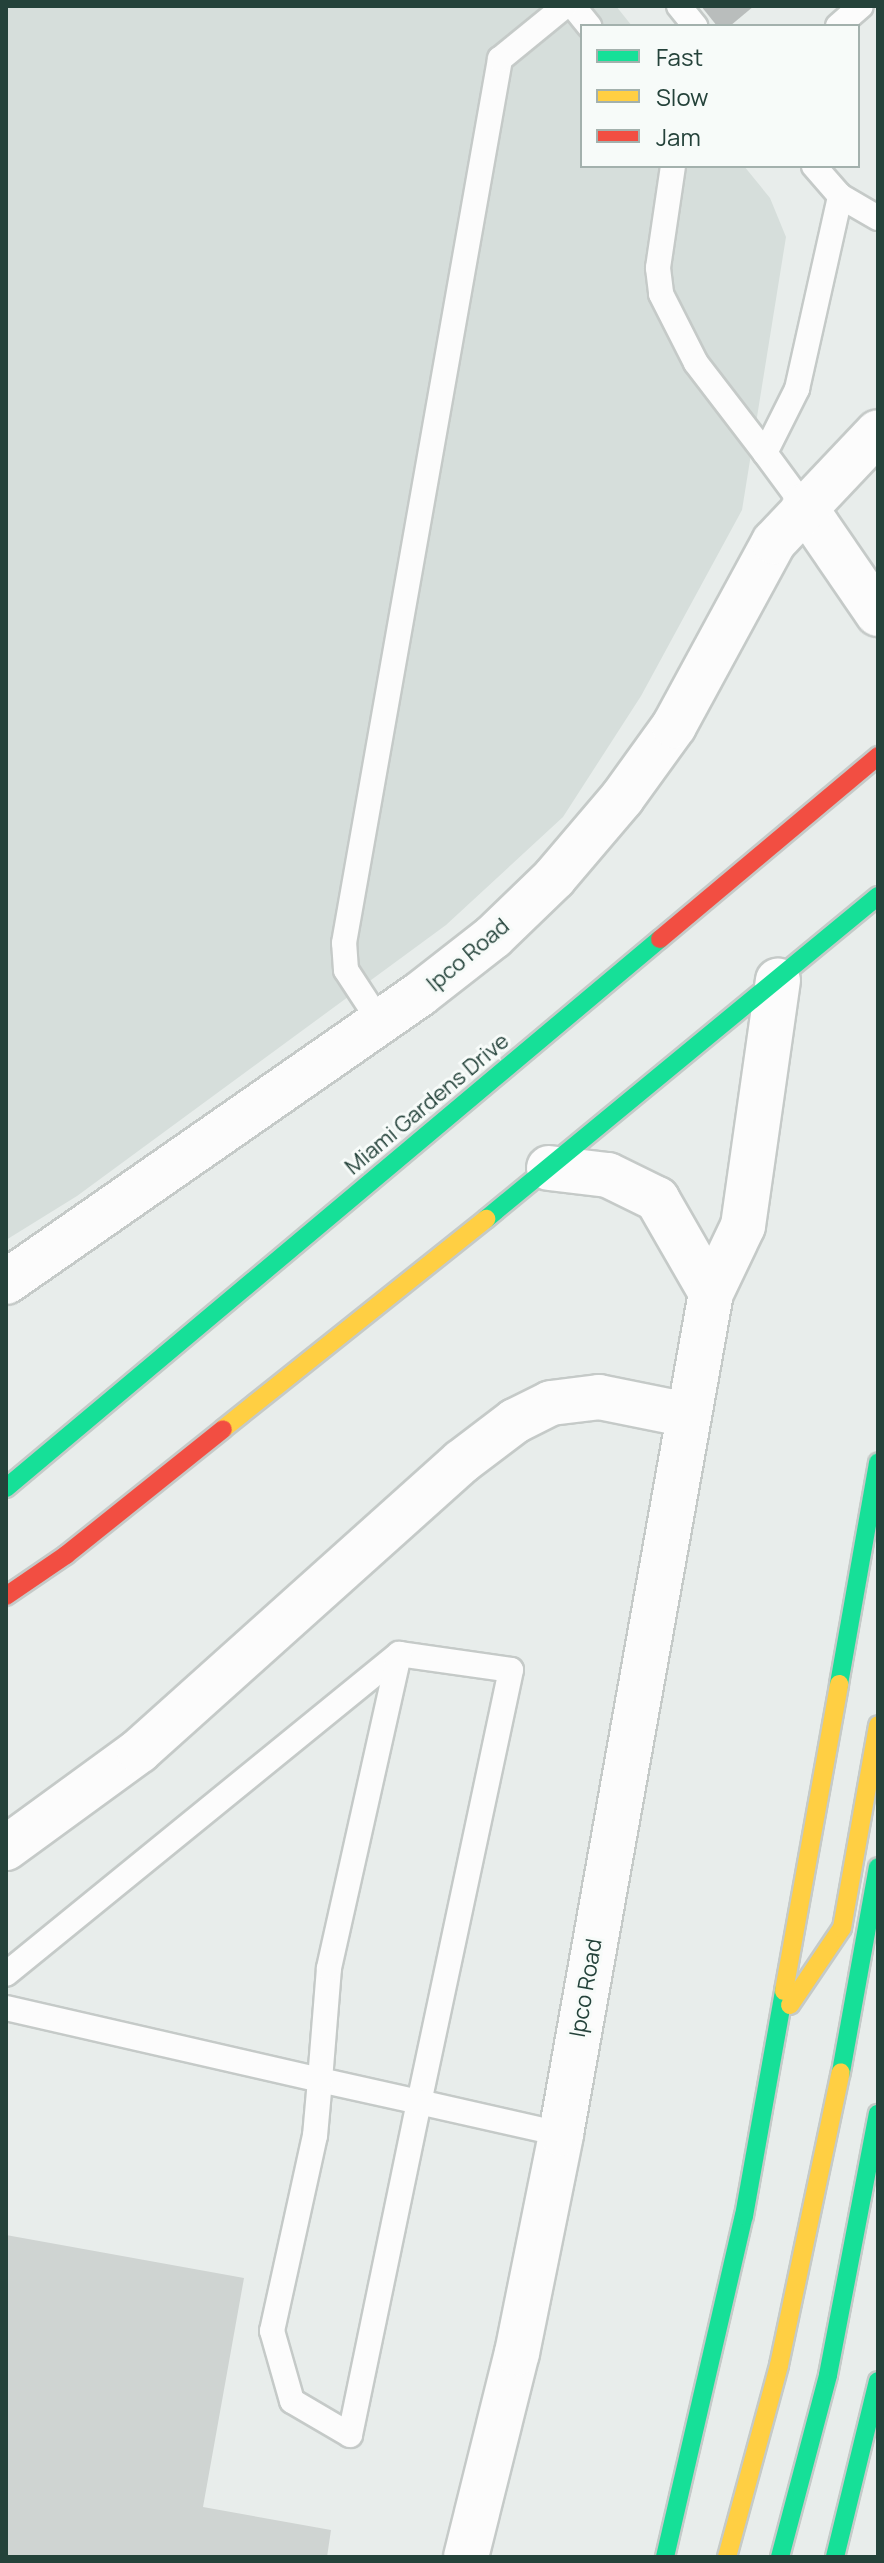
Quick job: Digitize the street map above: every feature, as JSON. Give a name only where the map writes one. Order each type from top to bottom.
[{"type":"main road","name":"Miami Gardens Drive","points":[[6,1488],[878,756]]},
{"type":"main road","points":[[6,1596],[66,1555],[549,1168],[878,896]]},
{"type":"main road","points":[[665,2557],[744,2216],[782,2017],[878,1462]]},
{"type":"main road","points":[[782,2017],[842,1928],[878,1725]]},
{"type":"main road","points":[[727,2557],[779,2365],[828,2142],[878,1867]]},
{"type":"main road","points":[[780,2557],[828,2375],[878,2114]]},
{"type":"main road","points":[[835,2557],[878,2381]]},
{"type":"street","name":"Ipco Road","points":[[6,1282],[380,1022],[493,937],[598,829],[674,726],[711,664],[756,570],[804,506],[878,432]]},
{"type":"street","points":[[804,506],[878,614]]},
{"type":"street","name":"Ipco Road","points":[[466,2557],[517,2353],[561,2134],[711,1293],[743,1226],[778,980]]},
{"type":"street","points":[[549,1168],[608,1175],[657,1199],[711,1293]]},
{"type":"street","points":[[6,1848],[150,1741],[461,1462],[515,1421],[551,1403],[590,1397],[688,1415]]},
{"type":"lane","points":[[380,1022],[346,970],[344,943],[500,59],[565,6]]},
{"type":"lane","points":[[573,6],[587,24]]},
{"type":"lane","points":[[679,6],[693,24]]},
{"type":"lane","points":[[840,24],[861,6]]},
{"type":"lane","points":[[673,168],[658,268],[661,294],[696,363],[804,506]]},
{"type":"lane","points":[[816,168],[840,196],[878,218]]},
{"type":"lane","points":[[765,453],[797,389],[840,196]]},
{"type":"lane","points":[[6,1974],[399,1654],[511,1670],[350,2435],[292,2401],[272,2331],[315,2136],[329,1968],[399,1654]]},
{"type":"lane","points":[[6,2008],[561,2134]]},
{"type":"shaded area","points":[[6,6],[616,6],[630,24],[580,24],[580,168],[746,168],[770,198],[786,237],[742,510],[641,696],[563,817],[446,925],[77,1196],[6,1240]]},
{"type":"building","points":[[6,2235],[244,2278],[203,2507],[331,2530],[327,2557],[6,2557]]},
{"type":"traffic: fast","points":[[486,1219],[878,896]]},
{"type":"traffic: fast","points":[[6,1488],[660,939]]},
{"type":"traffic: fast","points":[[839,1684],[878,1462]]},
{"type":"traffic: fast","points":[[841,2072],[878,1867]]},
{"type":"traffic: fast","points":[[665,2557],[744,2216],[784,1991]]},
{"type":"traffic: fast","points":[[780,2557],[828,2375],[878,2114]]},
{"type":"traffic: fast","points":[[835,2557],[878,2381]]},
{"type":"traffic: slow","points":[[223,1429],[486,1219]]},
{"type":"traffic: slow","points":[[784,1991],[839,1684]]},
{"type":"traffic: slow","points":[[790,2005],[842,1928],[878,1725]]},
{"type":"traffic: slow","points":[[727,2557],[779,2365],[841,2072]]},
{"type":"traffic: jam","points":[[660,939],[878,756]]},
{"type":"traffic: jam","points":[[6,1596],[66,1555],[223,1429]]}]
